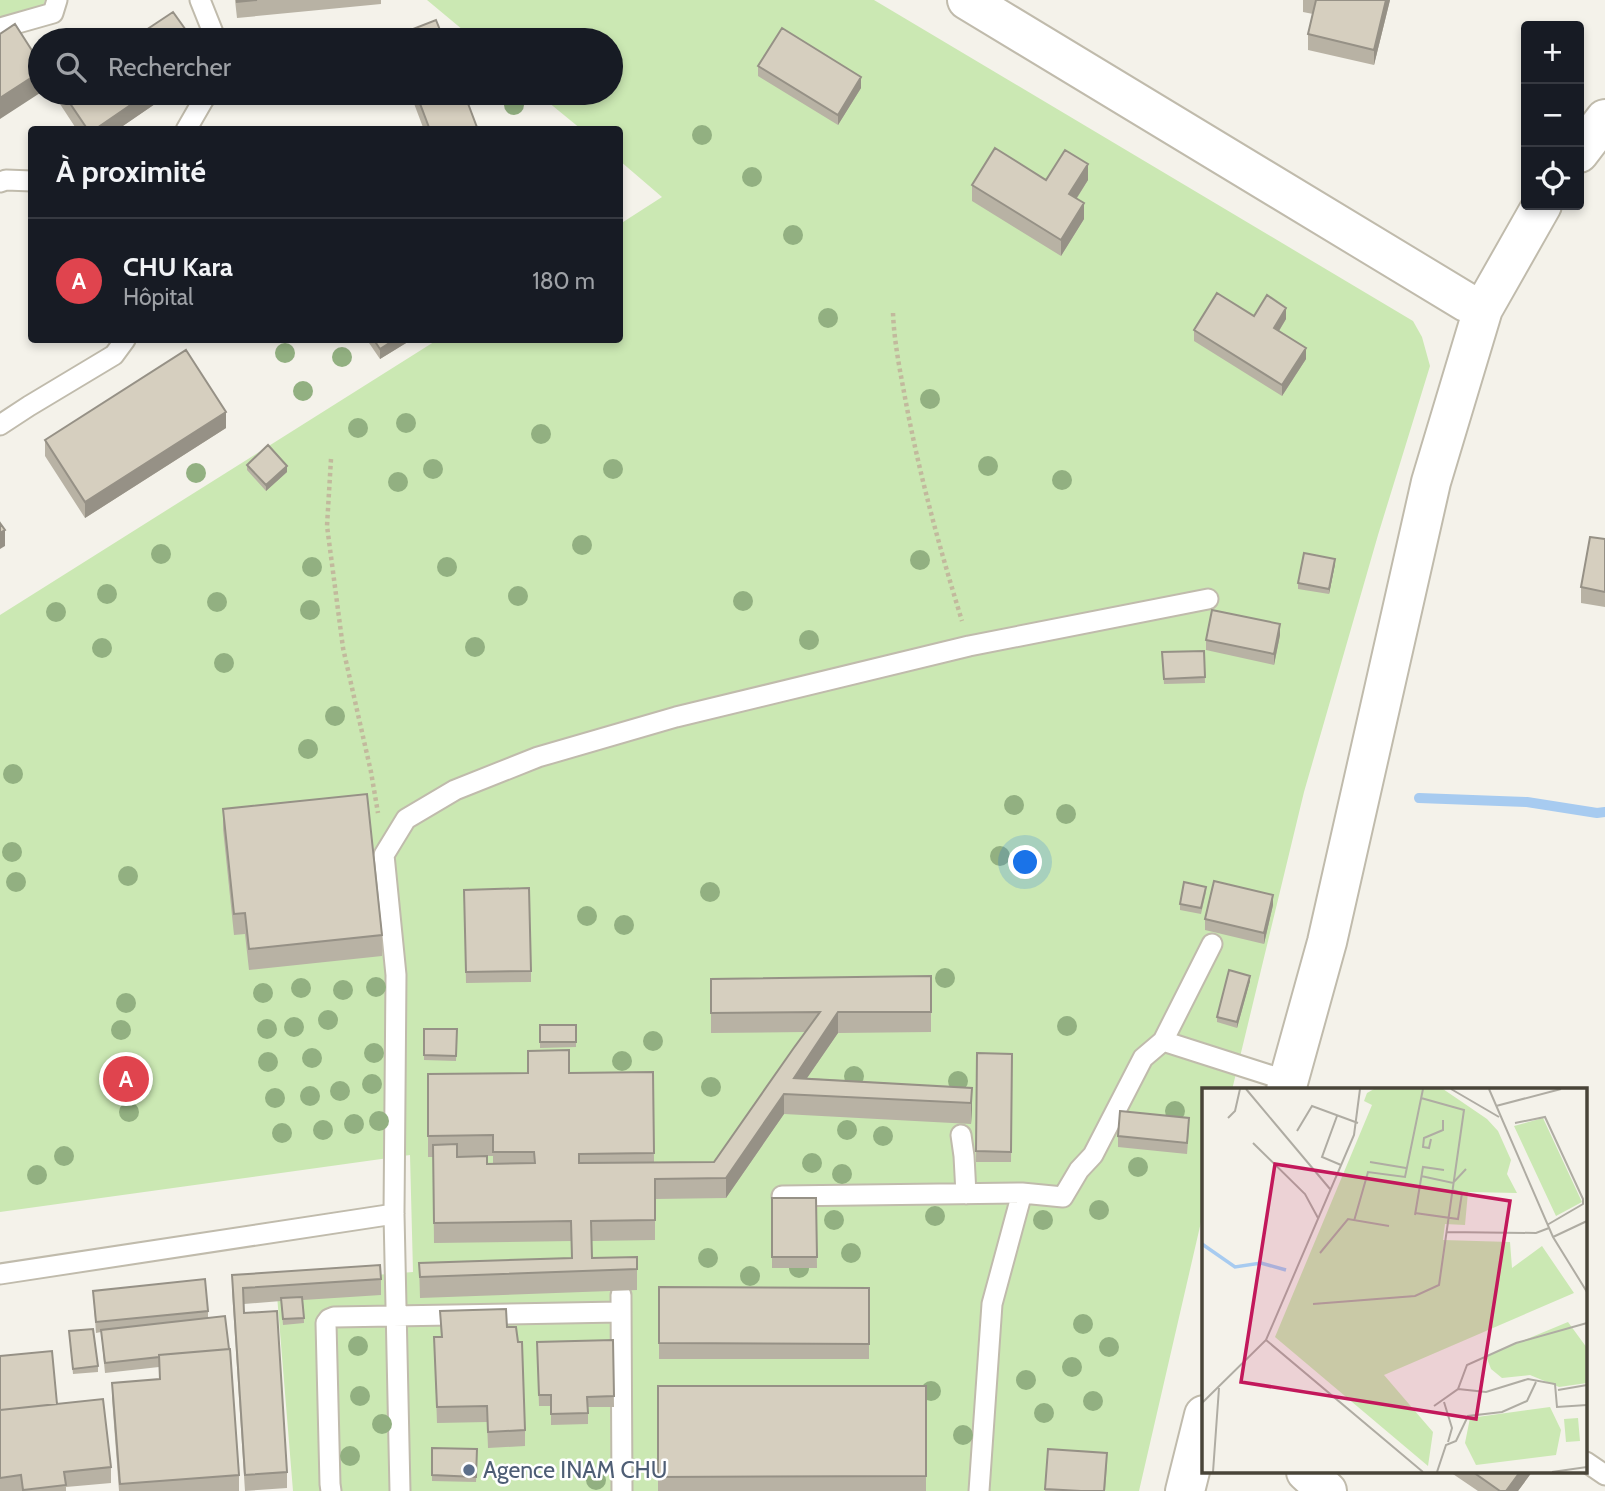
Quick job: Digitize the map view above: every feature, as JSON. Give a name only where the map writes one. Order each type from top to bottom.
[{"type":"street","points":[[967,0],[1466,302],[1483,309]]},
{"type":"street","points":[[1583,147],[1605,118]]},
{"type":"street","points":[[1287,1086],[1327,942],[1431,482],[1483,309],[1539,210]]},
{"type":"street","points":[[1185,1491],[1202,1423]]},
{"type":"street","points":[[1308,1474],[1327,1491]]},
{"type":"lane","points":[[0,28],[52,13],[57,0]]},
{"type":"lane","points":[[200,0],[211,28]]},
{"type":"lane","points":[[188,126],[200,105]]},
{"type":"lane","points":[[0,182],[28,181]]},
{"type":"lane","points":[[0,425],[114,355],[123,343]]},
{"type":"lane","points":[[400,1491],[394,1214],[396,975],[384,855],[406,819],[455,790],[538,757],[676,717],[969,646],[1208,599]]},
{"type":"lane","points":[[782,1196],[1022,1193],[1063,1197],[1079,1170],[1093,1155],[1143,1058],[1163,1041],[1212,944]]},
{"type":"lane","points":[[1163,1041],[1287,1086]]},
{"type":"lane","points":[[961,1135],[966,1194]]},
{"type":"lane","points":[[979,1491],[992,1304],[1022,1193]]},
{"type":"lane","points":[[0,1274],[394,1214]]},
{"type":"lane","points":[[331,1491],[326,1323],[329,1319],[621,1303],[622,1491]]},
{"type":"lane","points":[[1588,1463],[1605,1475]]},
{"type":"path","points":[[892,313],[909,423],[939,546],[969,646]]},
{"type":"path","points":[[331,459],[327,526],[343,648],[371,772],[384,855]]},
{"type":"green space","points":[[0,0],[45,0],[44,5],[0,18]]},
{"type":"green space","points":[[427,0],[874,0],[1413,321],[1422,337],[1430,366],[1304,792],[1232,1088],[1202,1088],[1202,1218],[1139,1491],[293,1491],[276,1283],[413,1272],[410,1155],[0,1212],[0,615],[432,343],[623,343],[623,222],[662,197],[623,164],[623,126],[577,126],[552,105],[623,105],[623,28],[461,28]]},
{"type":"building","points":[[1316,0],[1386,0],[1374,50],[1308,34]]},
{"type":"building","points":[[173,12],[184,28],[149,28]]},
{"type":"building","points":[[436,20],[439,28],[416,28]]},
{"type":"building","points":[[15,24],[28,44],[28,80],[0,98],[0,34]]},
{"type":"building","points":[[782,28],[861,77],[838,115],[758,66]]},
{"type":"building","points":[[71,105],[130,105],[100,126],[85,126]]},
{"type":"building","points":[[421,105],[469,105],[476,126],[428,126]]},
{"type":"building","points":[[995,148],[1046,180],[1065,150],[1088,164],[1069,194],[1084,203],[1061,240],[972,185]]},
{"type":"building","points":[[1217,293],[1254,316],[1267,295],[1286,308],[1274,328],[1306,348],[1282,385],[1194,330]]},
{"type":"building","points":[[376,343],[389,343],[380,349]]},
{"type":"building","points":[[186,350],[226,412],[85,502],[45,440]]},
{"type":"building","points":[[268,445],[287,466],[266,485],[247,465]]},
{"type":"building","points":[[1590,537],[1605,539],[1605,592],[1581,587]]},
{"type":"building","points":[[1304,553],[1335,559],[1329,589],[1298,583]]},
{"type":"building","points":[[1212,610],[1280,624],[1274,654],[1206,640]]},
{"type":"building","points":[[1204,651],[1205,677],[1164,679],[1162,652]]},
{"type":"building","points":[[367,794],[382,935],[249,949],[245,913],[234,914],[223,809]]},
{"type":"building","points":[[1214,881],[1273,895],[1264,933],[1205,919]]},
{"type":"building","points":[[1184,882],[1206,887],[1201,908],[1180,904]]},
{"type":"building","points":[[529,888],[531,971],[466,972],[464,890]]},
{"type":"building","points":[[1229,970],[1250,976],[1237,1022],[1217,1017]]},
{"type":"building","points":[[931,976],[931,1012],[838,1012],[794,1078],[972,1088],[971,1103],[784,1094],[726,1178],[655,1179],[655,1220],[591,1221],[592,1258],[637,1257],[637,1269],[420,1277],[419,1263],[572,1258],[571,1221],[434,1223],[433,1145],[457,1144],[457,1157],[487,1156],[487,1164],[535,1163],[534,1152],[493,1152],[493,1135],[428,1136],[428,1074],[528,1073],[528,1051],[569,1050],[569,1073],[653,1072],[654,1153],[579,1154],[579,1163],[714,1162],[820,1012],[711,1013],[711,979]]},
{"type":"building","points":[[540,1025],[576,1025],[576,1042],[540,1042]]},
{"type":"building","points":[[424,1029],[457,1029],[456,1056],[424,1055]]},
{"type":"building","points":[[977,1053],[1012,1054],[1011,1152],[976,1151]]},
{"type":"building","points":[[1120,1111],[1189,1118],[1187,1143],[1118,1136]]},
{"type":"building","points":[[772,1198],[816,1198],[817,1257],[772,1257]]},
{"type":"building","points":[[380,1265],[381,1279],[243,1288],[244,1313],[277,1311],[287,1472],[245,1475],[232,1275]]},
{"type":"building","points":[[205,1279],[208,1311],[96,1322],[93,1291]]},
{"type":"building","points":[[659,1287],[869,1288],[869,1344],[659,1343]]},
{"type":"building","points":[[302,1297],[304,1318],[283,1319],[281,1298]]},
{"type":"building","points":[[506,1309],[507,1327],[516,1327],[518,1342],[522,1342],[525,1430],[488,1432],[487,1406],[437,1407],[434,1337],[442,1337],[440,1311]]},
{"type":"building","points":[[225,1316],[229,1349],[105,1363],[101,1330]]},
{"type":"building","points":[[93,1329],[98,1366],[73,1369],[69,1331]]},
{"type":"building","points":[[613,1340],[614,1396],[587,1397],[588,1413],[551,1414],[551,1395],[539,1395],[537,1342]]},
{"type":"building","points":[[230,1349],[239,1475],[120,1484],[112,1383],[160,1379],[159,1355]]},
{"type":"building","points":[[52,1351],[57,1404],[0,1410],[0,1356]]},
{"type":"building","points":[[658,1386],[926,1386],[926,1476],[658,1477]]},
{"type":"building","points":[[103,1399],[111,1467],[64,1472],[66,1485],[23,1490],[21,1475],[0,1478],[0,1410]]},
{"type":"building","points":[[432,1448],[477,1449],[476,1477],[432,1475]]},
{"type":"building","points":[[1048,1449],[1107,1453],[1104,1491],[1045,1489]]},
{"type":"building","points":[[1476,1474],[1519,1474],[1506,1491],[1500,1491]]},
{"type":"waterway","points":[[1419,798],[1527,802],[1605,812]]},
{"type":"place","name":"CHU Kara","points":[[126,1079]]},
{"type":"place","name":"Agence INAM CHU","points":[[469,1470]]}]
